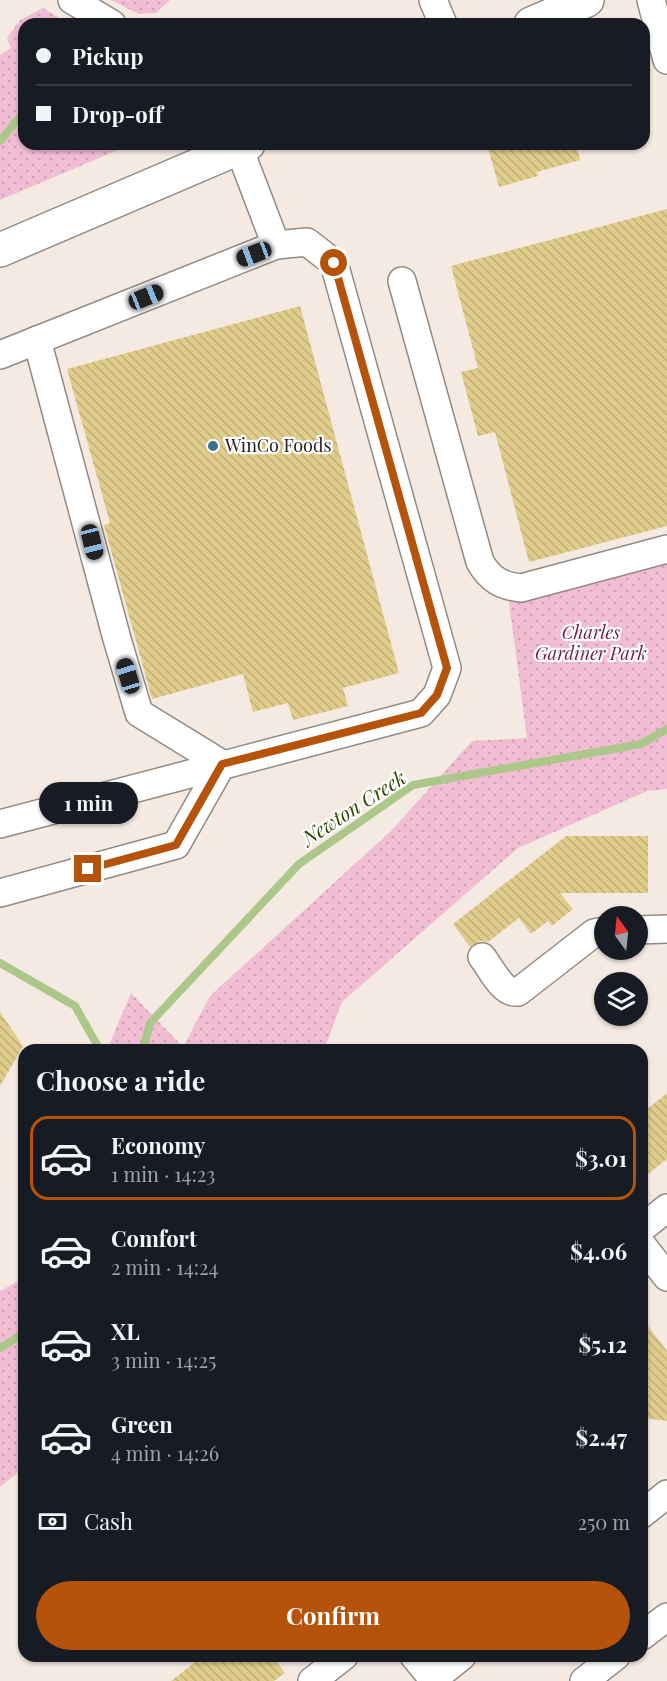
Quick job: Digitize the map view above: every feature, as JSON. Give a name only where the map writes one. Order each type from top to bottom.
[{"type":"main road","points":[[545,18],[587,0]]},
{"type":"main road","points":[[0,250],[234,150]]},
{"type":"street","points":[[72,0],[102,18]]},
{"type":"street","points":[[433,0],[440,18]]},
{"type":"street","points":[[651,0],[667,60]]},
{"type":"street","points":[[244,150],[276,245]]},
{"type":"street","points":[[0,355],[276,245],[307,242],[334,263],[447,668],[437,695],[421,713],[0,824]]},
{"type":"street","points":[[402,281],[480,562],[488,575],[507,587],[521,588],[667,549]]},
{"type":"street","points":[[37,340],[139,713],[222,764]]},
{"type":"street","points":[[0,893],[176,845],[222,764]]},
{"type":"street","points":[[648,930],[667,929]]},
{"type":"street","points":[[482,957],[507,990],[513,993],[518,992],[594,933]]},
{"type":"street","points":[[648,1223],[667,1208]]},
{"type":"street","points":[[648,1253],[667,1277]]},
{"type":"street","points":[[648,1507],[667,1494]]},
{"type":"street","points":[[648,1631],[667,1617]]},
{"type":"street","points":[[312,1681],[333,1662]]},
{"type":"street","points":[[418,1662],[432,1680],[454,1662]]},
{"type":"street","points":[[584,1681],[608,1662]]},
{"type":"green space","points":[[111,0],[170,0],[156,13],[139,14]]},
{"type":"green space","points":[[43,8],[59,18],[24,18]]},
{"type":"green space","points":[[18,23],[18,150],[118,150],[0,200],[0,55],[11,48],[7,38]]},
{"type":"green space","name":"Charles Gardiner Park","points":[[667,544],[667,789],[647,791],[518,848],[342,1002],[326,1044],[185,1044],[210,996],[391,831],[472,741],[527,738],[507,587]]},
{"type":"green space","name":"Charles Gardiner Park","points":[[131,993],[180,1044],[110,1044]]},
{"type":"green space","points":[[18,1281],[18,1472],[0,1487],[0,1291]]},
{"type":"building","points":[[489,150],[578,150],[580,160],[537,172],[538,176],[499,187]]},
{"type":"building","points":[[667,209],[667,526],[529,562],[495,432],[478,436],[461,372],[478,368],[451,266]]},
{"type":"building","name":"WinCo Foods","points":[[300,306],[399,673],[343,688],[348,706],[293,720],[288,703],[253,712],[243,674],[152,699],[104,525],[110,523],[67,369]]},
{"type":"building","points":[[566,836],[648,836],[648,893],[560,893],[573,909],[552,926],[548,921],[531,934],[519,918],[488,942],[480,941],[470,947],[453,924]]},
{"type":"building","points":[[0,1012],[22,1044],[18,1044],[18,1055],[0,1086]]},
{"type":"building","points":[[667,1093],[667,1159],[648,1174],[648,1108]]},
{"type":"building","points":[[648,1326],[667,1351],[667,1421],[648,1419]]},
{"type":"building","points":[[195,1662],[277,1662],[285,1673],[274,1681],[171,1681]]},
{"type":"waterway","points":[[0,141],[18,119]]},
{"type":"waterway","name":"Newton Creek","points":[[145,1044],[150,1023],[299,864],[413,785],[641,744],[667,729]]},
{"type":"waterway","points":[[0,963],[75,1006],[97,1044]]},
{"type":"waterway","name":"Newton Creek","points":[[0,1348],[18,1337]]},
{"type":"place","name":"WinCo Foods","points":[[213,446]]},
{"type":"route","points":[[88,869],[176,845],[222,764],[421,713],[437,695],[447,668],[334,263]]}]
